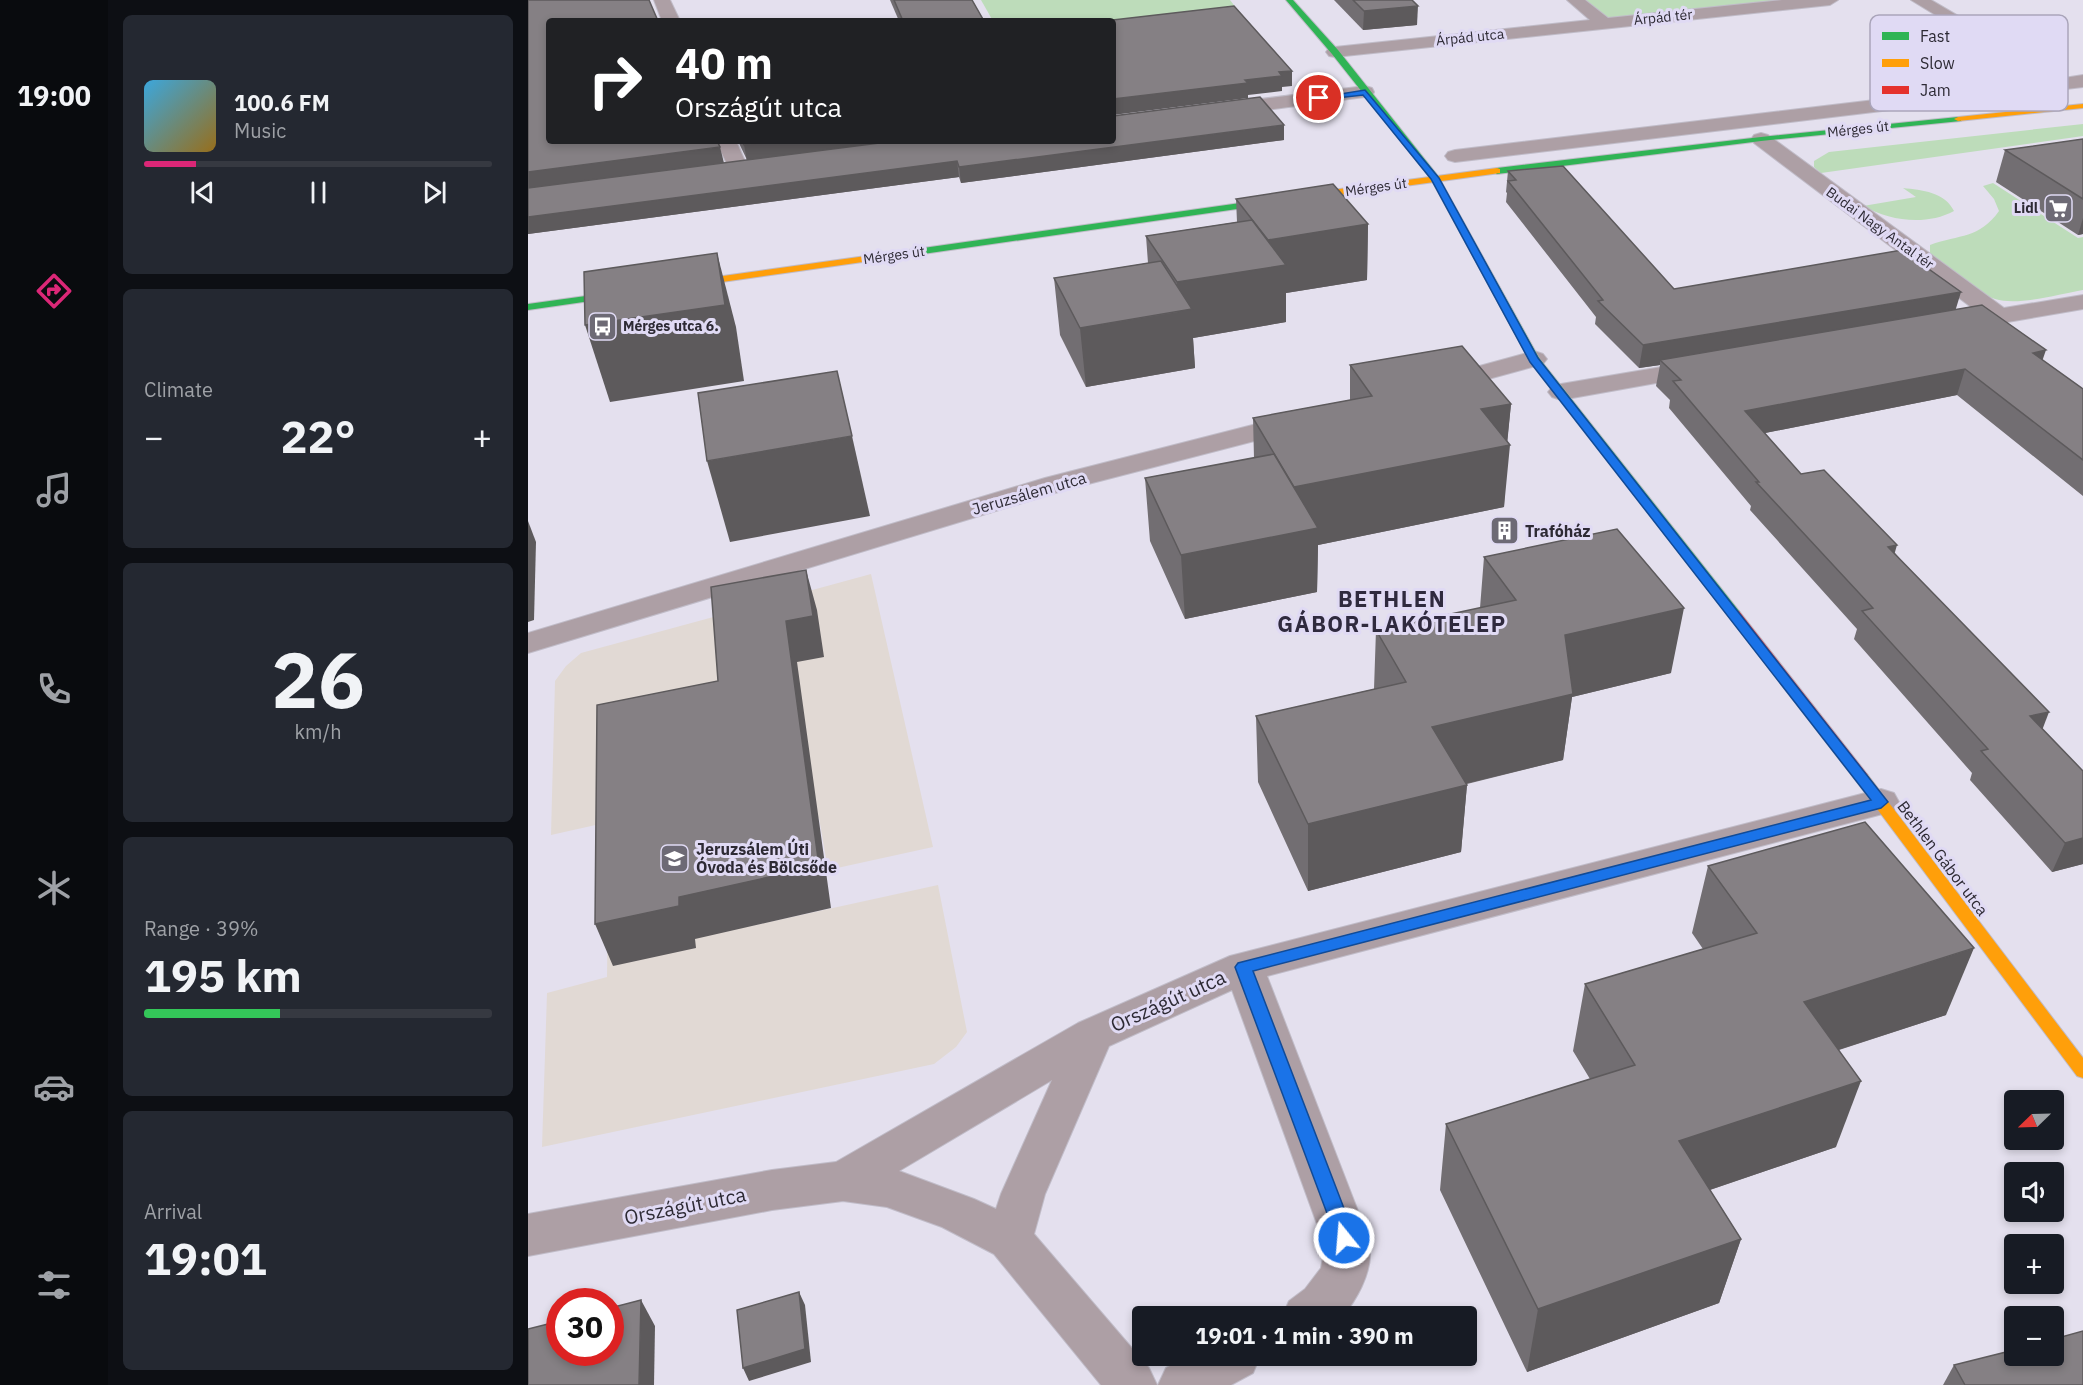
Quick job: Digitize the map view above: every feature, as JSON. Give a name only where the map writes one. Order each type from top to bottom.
[{"type":"street","points":[[662,0],[670,18]]},
{"type":"street","name":"Bethlen Gábor utca","points":[[1290,0],[1335,52],[1435,178],[1534,359],[1881,802],[2083,1071]]},
{"type":"street","points":[[1575,0],[1604,23]]},
{"type":"street","name":"Árpád tér","points":[[1604,23],[1830,0]]},
{"type":"street","points":[[1919,0],[1945,15]]},
{"type":"street","name":"Árpád utca","points":[[1335,52],[1604,23]]},
{"type":"street","name":"Mérges út","points":[[2068,83],[2083,81]]},
{"type":"street","points":[[1205,112],[1365,92]]},
{"type":"street","name":"Mérges út","points":[[2068,108],[2083,106]]},
{"type":"street","name":"Mérges út","points":[[1455,156],[1870,107]]},
{"type":"street","name":"Mérges út","points":[[670,287],[1435,178],[1761,139],[2034,111]]},
{"type":"street","name":"Budai Nagy Antal tér","points":[[1761,139],[1999,316]]},
{"type":"street","points":[[727,144],[738,168]]},
{"type":"street","points":[[715,172],[762,166]]},
{"type":"street","points":[[528,307],[647,290]]},
{"type":"street","points":[[1930,328],[2083,302]]},
{"type":"street","points":[[1420,389],[1534,359]]},
{"type":"street","points":[[1560,392],[1722,364]]},
{"type":"street","name":"Jeruzsálem utca","points":[[528,644],[1055,484],[1317,416]]},
{"type":"street","name":"Országút utca","points":[[843,1181],[1093,1035],[1244,967],[1881,802]]},
{"type":"street","name":"Országút utca","points":[[1244,967],[1340,1224],[1347,1252],[1343,1273],[1334,1290],[1321,1306]]},
{"type":"street","name":"Országút utca","points":[[1010,1239],[1023,1194],[1093,1035]]},
{"type":"street","name":"Országút utca","points":[[528,1235],[772,1190],[843,1181],[888,1187],[958,1213],[1010,1239],[1132,1385]]},
{"type":"street","points":[[1183,1385],[1218,1366]]},
{"type":"shaded area","name":"Jeruzsálem Úti Óvoda és Bölcsőde","points":[[871,574],[933,847],[828,870],[819,818],[740,834],[746,927],[938,885],[967,1032],[956,1047],[934,1064],[542,1147],[547,993],[607,977],[609,822],[551,835],[555,681],[566,666],[581,653]]},
{"type":"green space","points":[[981,0],[1230,0],[1240,13],[1116,21],[1116,18],[991,18]]},
{"type":"green space","points":[[1579,0],[1806,0],[1605,21]]},
{"type":"green space","points":[[2083,124],[2083,136],[1821,173],[1814,167],[1814,161],[1829,152]]},
{"type":"green space","points":[[1993,183],[2078,238],[2083,237],[2083,290],[2027,300],[1995,299],[1969,286],[1930,255],[1930,245],[1976,231],[1992,220],[1999,211],[1994,199],[1983,186]]},
{"type":"green space","points":[[1903,188],[1925,191],[1939,196],[1954,211],[1932,219],[1908,220],[1885,215],[1863,206],[1916,197]]},
{"type":"building","points":[[528,0],[649,0],[657,18],[546,18],[546,144],[718,144],[720,147],[528,172]]},
{"type":"building","points":[[894,0],[972,0],[982,18],[902,18]]},
{"type":"building","points":[[1353,0],[1412,0],[1418,6],[1364,11]]},
{"type":"building","points":[[1234,6],[1292,71],[1279,72],[1282,76],[1245,80],[1248,83],[1116,99],[1116,20]]},
{"type":"building","points":[[1260,97],[1284,125],[959,167],[957,161],[528,217],[528,188],[872,144],[1116,144],[1116,116]]},
{"type":"building","points":[[2083,139],[2083,199],[2005,150]]},
{"type":"building","points":[[1563,166],[1674,289],[1902,250],[1961,292],[1643,345],[1598,301],[1603,300],[1508,181],[1516,180],[1508,171]]},
{"type":"building","points":[[1333,184],[1368,224],[1268,240],[1236,199]]},
{"type":"building","points":[[1252,220],[1286,265],[1177,282],[1146,236]]},
{"type":"building","points":[[717,253],[725,305],[585,325],[584,272]]},
{"type":"building","points":[[1161,261],[1192,309],[1080,328],[1054,278]]},
{"type":"building","points":[[1982,305],[2046,350],[2033,353],[2083,389],[2083,460],[1965,369],[1745,411],[1801,474],[1824,470],[1897,545],[1888,547],[2049,712],[2030,716],[2083,771],[2083,838],[2065,843],[1981,751],[1988,749],[1862,611],[1873,608],[1756,482],[1759,482],[1673,381],[1681,380],[1660,360]]},
{"type":"building","points":[[1462,346],[1511,404],[1481,409],[1510,445],[1294,487],[1253,418],[1372,396],[1350,365]]},
{"type":"building","points":[[837,371],[852,436],[707,461],[698,393]]},
{"type":"building","points":[[1274,454],[1318,528],[1181,555],[1145,478]]},
{"type":"building","points":[[1617,529],[1684,608],[1565,635],[1573,694],[1432,727],[1467,785],[1308,824],[1256,716],[1406,682],[1376,630],[1516,600],[1484,557]]},
{"type":"building","points":[[806,570],[813,616],[786,621],[819,866],[679,897],[679,906],[595,924],[597,705],[718,681],[711,587]]},
{"type":"building","points":[[1865,822],[1974,948],[1804,1002],[1861,1081],[1679,1141],[1741,1239],[1538,1309],[1446,1124],[1635,1065],[1585,984],[1757,933],[1708,866]]},
{"type":"building","points":[[799,1292],[805,1349],[743,1368],[737,1310]]},
{"type":"building","points":[[641,1300],[639,1385],[528,1385],[528,1329],[546,1324],[546,1366],[624,1366],[624,1304]]},
{"type":"building","points":[[2083,1331],[2083,1385],[1965,1385],[1954,1365],[2004,1352],[2004,1366],[2064,1366],[2064,1336]]},
{"type":"traffic: fast","points":[[1289,0],[1335,52],[1435,178],[1534,359],[1734,614]]},
{"type":"traffic: fast","points":[[1497,171],[1761,139],[1958,119]]},
{"type":"traffic: fast","points":[[909,253],[1317,195]]},
{"type":"traffic: fast","points":[[528,307],[629,293]]},
{"type":"traffic: slow","points":[[2068,108],[2083,106]]},
{"type":"traffic: slow","points":[[1958,119],[2035,111]]},
{"type":"traffic: slow","points":[[1317,195],[1497,171]]},
{"type":"traffic: slow","points":[[680,285],[909,253]]},
{"type":"traffic: slow","points":[[1862,778],[2083,1071]]},
{"type":"traffic: jam","points":[[1734,614],[1862,778]]},
{"type":"place","name":"Lidl","points":[[2059,208]]},
{"type":"place","name":"Mérges utca 6.","points":[[602,326]]},
{"type":"place","name":"Trafóház","points":[[1504,531]]},
{"type":"place","name":"Jeruzsálem Úti Óvoda és Bölcsőde","points":[[675,858]]},
{"type":"district","name":"BETHLEN GÁBOR-LAKÓTELEP","points":[[1392,612]]},
{"type":"route","points":[[1319,98],[1365,92],[1435,178],[1534,359],[1881,802],[1244,967],[1344,1238]]}]
